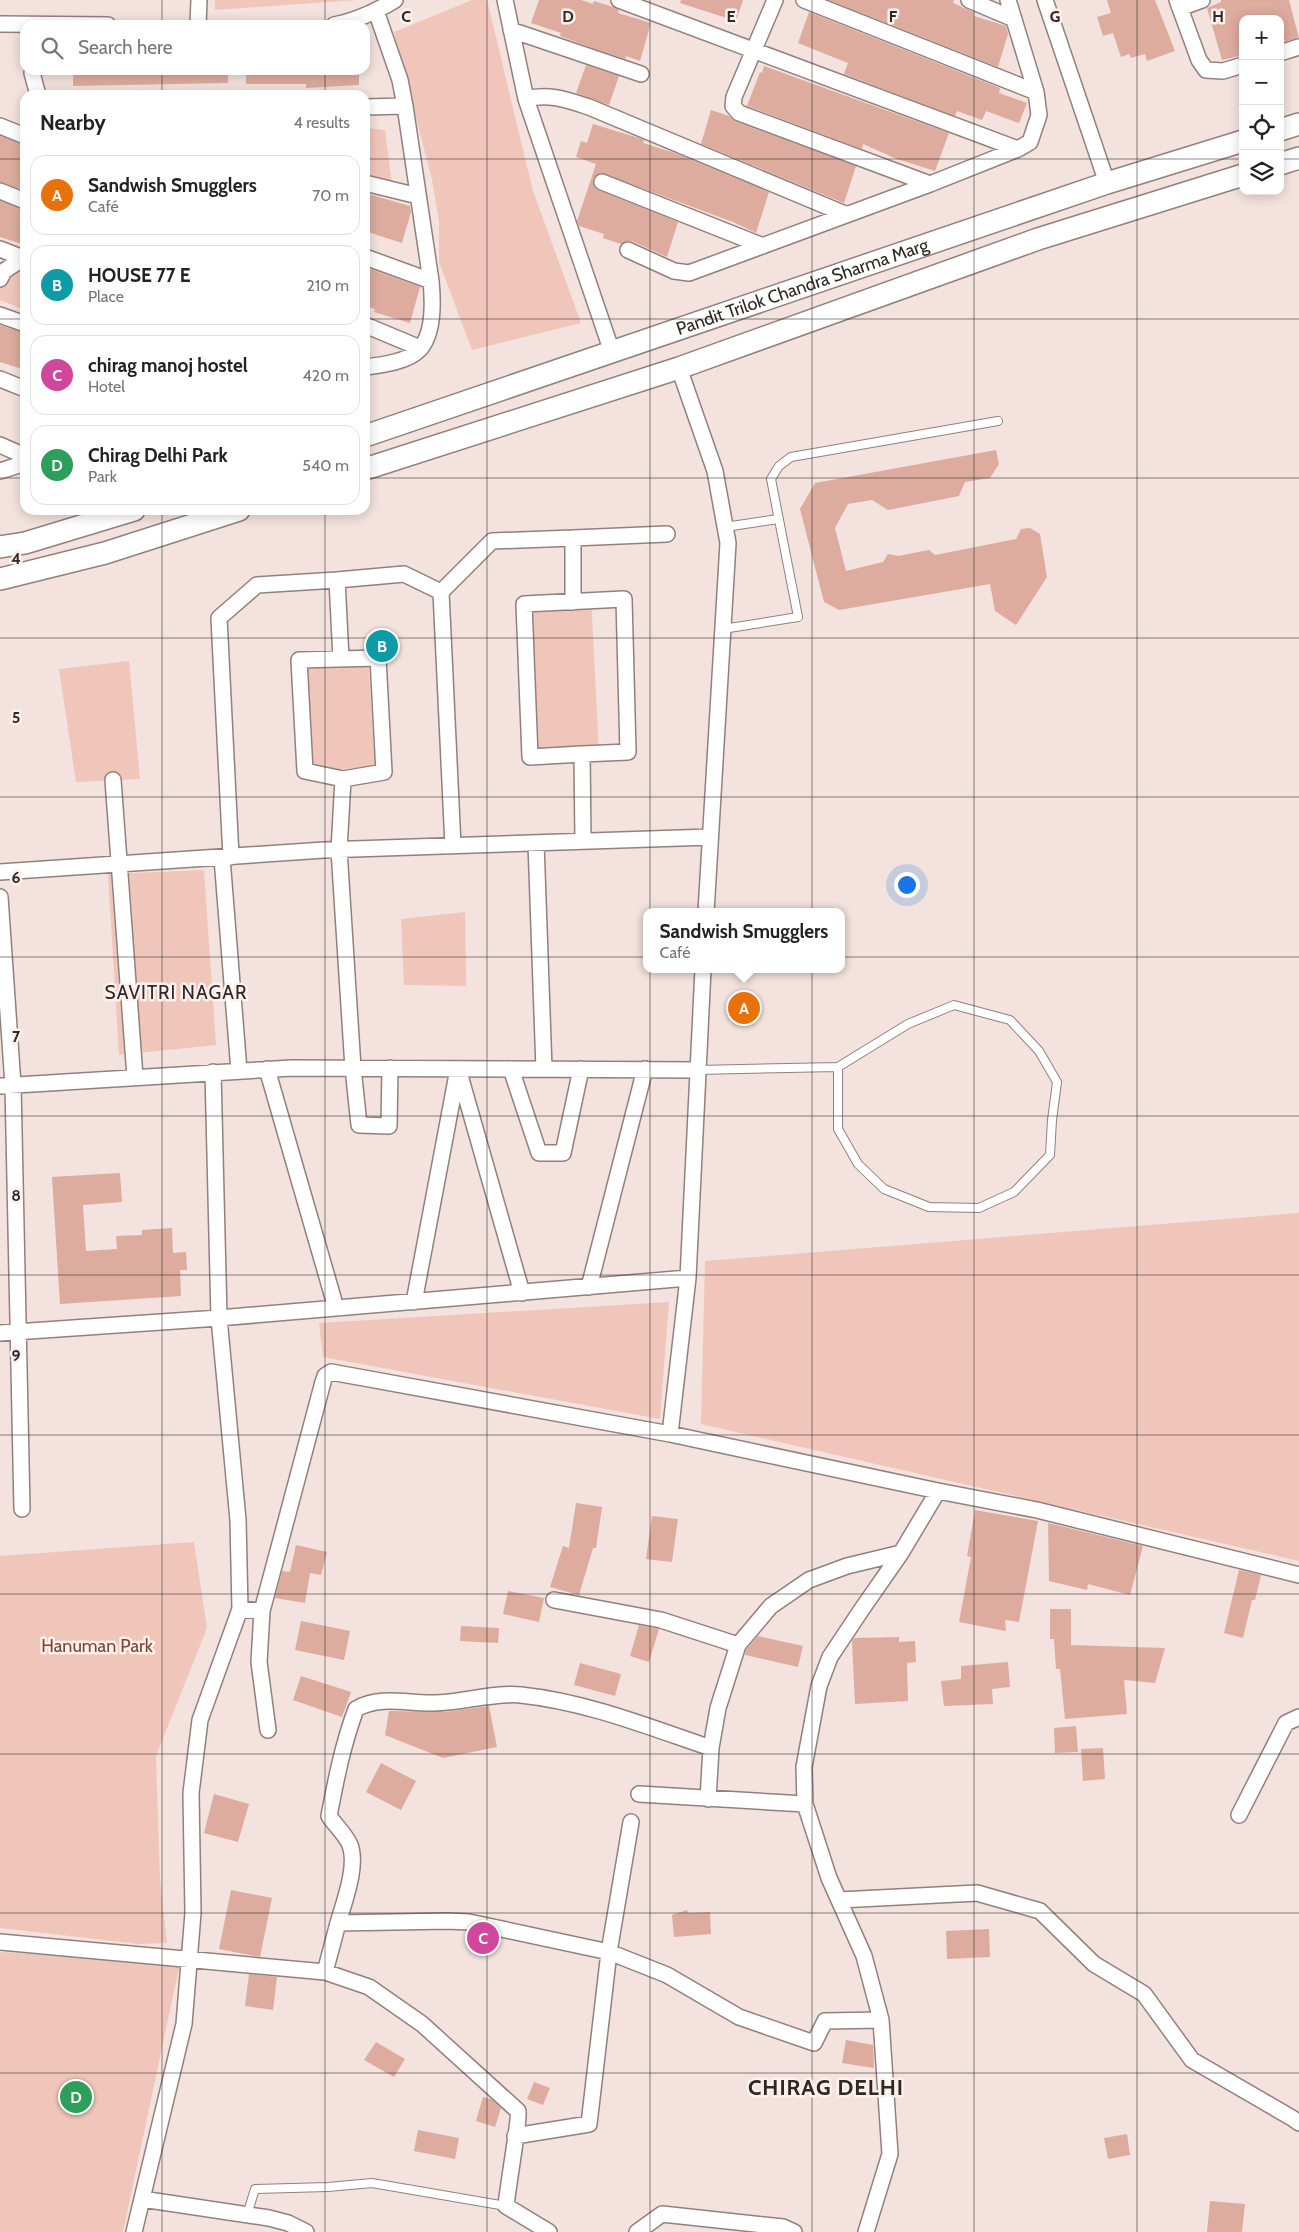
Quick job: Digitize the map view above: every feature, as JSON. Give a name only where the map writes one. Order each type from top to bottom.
[{"type":"main road","points":[[1284,129],[1299,124]]},
{"type":"main road","name":"Pandit Trilok Chandra Sharma Marg","points":[[370,434],[1107,183],[1239,142]]},
{"type":"main road","points":[[1284,163],[1299,158]]},
{"type":"main road","name":"Pandit Trilok Chandra Sharma Marg","points":[[370,467],[679,368],[1038,239],[1239,176]]},
{"type":"main road","points":[[0,548],[25,544],[118,515]]},
{"type":"main road","points":[[0,580],[105,553],[223,515]]},
{"type":"street","points":[[198,20],[199,0]]},
{"type":"street","points":[[355,20],[395,0]]},
{"type":"street","points":[[505,0],[526,98],[612,352]]},
{"type":"street","points":[[618,0],[1018,149]]},
{"type":"street","points":[[775,0],[734,97],[733,106],[739,113],[930,184]]},
{"type":"street","points":[[804,0],[1036,92]]},
{"type":"street","points":[[969,0],[1014,19]]},
{"type":"street","points":[[628,250],[674,271],[689,273],[930,184],[1018,149],[1030,142],[1039,115],[1036,92],[1008,0]]},
{"type":"street","points":[[1046,0],[1107,183]]},
{"type":"street","points":[[1202,0],[1178,4],[1198,60],[1206,70],[1223,71],[1239,66]]},
{"type":"street","points":[[370,366],[396,361],[420,348],[430,326],[433,300],[406,106],[400,80],[376,11]]},
{"type":"street","points":[[0,24],[20,24]]},
{"type":"street","points":[[512,30],[641,74]]},
{"type":"street","points":[[1284,52],[1299,47]]},
{"type":"street","points":[[33,75],[37,90]]},
{"type":"street","points":[[526,98],[541,95],[558,97],[589,107],[845,214]]},
{"type":"street","points":[[370,107],[406,106]]},
{"type":"street","points":[[0,126],[20,134]]},
{"type":"street","points":[[602,182],[763,246]]},
{"type":"street","points":[[370,184],[418,196]]},
{"type":"street","points":[[0,191],[20,199]]},
{"type":"street","points":[[0,249],[20,256]]},
{"type":"street","points":[[370,259],[431,281]]},
{"type":"street","points":[[0,279],[4,271],[20,260]]},
{"type":"street","points":[[0,315],[20,322]]},
{"type":"street","points":[[370,327],[420,348]]},
{"type":"street","points":[[679,368],[715,471],[728,543],[706,908]]},
{"type":"street","points":[[0,379],[20,387]]},
{"type":"street","points":[[0,445],[20,454]]},
{"type":"street","points":[[0,471],[20,465]]},
{"type":"street","points":[[453,846],[441,592],[492,540],[667,534]]},
{"type":"street","points":[[573,538],[573,602]]},
{"type":"street","points":[[239,1070],[226,858],[219,618],[256,585],[404,574],[441,592]]},
{"type":"street","points":[[337,580],[341,659]]},
{"type":"street","points":[[624,599],[628,752],[582,754],[530,758],[524,604],[624,599]]},
{"type":"street","points":[[378,658],[384,772],[343,779],[305,771],[299,660],[378,658]]},
{"type":"street","points":[[582,754],[583,841]]},
{"type":"street","points":[[343,779],[339,850],[353,1068],[359,1125],[388,1126],[390,1068]]},
{"type":"street","points":[[113,780],[135,1077]]},
{"type":"street","points":[[0,872],[339,850],[710,837]]},
{"type":"street","points":[[536,843],[544,1069]]},
{"type":"street","points":[[0,896],[6,1086],[18,1332],[22,1509]]},
{"type":"street","points":[[670,1434],[688,1278],[703,973]]},
{"type":"street","points":[[458,1068],[522,1292]]},
{"type":"street","points":[[414,1302],[458,1068]]},
{"type":"street","points":[[267,1069],[336,1308]]},
{"type":"street","points":[[6,1086],[267,1069],[697,1070]]},
{"type":"street","points":[[511,1069],[539,1152],[563,1153],[581,1069]]},
{"type":"street","points":[[589,1287],[645,1069]]},
{"type":"street","points":[[134,2232],[184,2024],[193,1913],[191,1793],[200,1720],[240,1609],[238,1520],[219,1318],[213,1072]]},
{"type":"street","points":[[0,1334],[219,1318],[688,1278]]},
{"type":"street","points":[[268,1730],[259,1662],[262,1612],[323,1382],[325,1376],[331,1372],[670,1434],[1037,1510],[1299,1575]]},
{"type":"street","points":[[866,2232],[890,2154],[881,2020],[864,1956],[829,1878],[805,1804],[804,1767],[819,1686],[830,1658],[901,1554],[938,1491]]},
{"type":"street","points":[[708,1799],[711,1748],[718,1708],[738,1646],[771,1606],[809,1580],[847,1566],[901,1554]]},
{"type":"street","points":[[554,1600],[661,1620],[738,1646]]},
{"type":"street","points":[[240,1609],[262,1612]]},
{"type":"street","points":[[325,1972],[349,1881],[352,1861],[350,1845],[329,1816],[338,1764],[356,1709],[364,1705],[393,1700],[434,1703],[520,1695],[602,1710],[711,1748]]},
{"type":"street","points":[[1239,1815],[1286,1723],[1299,1716]]},
{"type":"street","points":[[639,1794],[805,1804]]},
{"type":"street","points":[[515,2136],[589,2124],[610,1952],[631,1822]]},
{"type":"street","points":[[839,1900],[977,1893],[1040,1911],[1094,1964],[1144,1994],[1192,2060],[1292,2118],[1299,2124]]},
{"type":"street","points":[[338,1923],[469,1922],[610,1952],[667,1975],[739,2017],[814,2043],[825,2020],[881,2020]]},
{"type":"street","points":[[0,1942],[325,1972],[369,1987],[422,2024],[518,2111],[520,2116],[515,2136],[506,2206],[549,2232]]},
{"type":"street","points":[[142,2200],[247,2215],[288,2223],[306,2232]]},
{"type":"street","points":[[637,2232],[662,2214],[782,2227],[794,2232]]},
{"type":"lane","points":[[723,629],[798,617],[770,479],[779,466],[791,457],[998,421]]},
{"type":"lane","points":[[726,527],[778,519]]},
{"type":"lane","points":[[697,1070],[838,1067],[908,1024],[954,1005],[1010,1020],[1039,1051],[1057,1082],[1050,1155],[1014,1192],[979,1208],[929,1207],[884,1189],[858,1164],[838,1130],[838,1067]]},
{"type":"lane","points":[[247,2215],[255,2189],[328,2187],[372,2183],[506,2206]]},
{"type":"green space","points":[[215,0],[357,0],[215,10]]},
{"type":"green space","points":[[472,0],[487,0],[533,191],[581,323],[472,350],[439,262],[439,221],[432,180],[394,32]]},
{"type":"green space","points":[[370,128],[385,130],[394,199],[370,192]]},
{"type":"green space","points":[[20,267],[20,308],[0,300],[0,284]]},
{"type":"green space","points":[[591,596],[599,753],[530,757],[524,604]]},
{"type":"green space","points":[[368,656],[375,767],[305,771],[299,660]]},
{"type":"green space","points":[[129,661],[140,779],[76,782],[59,669]]},
{"type":"green space","points":[[204,870],[216,1045],[119,1055],[108,874]]},
{"type":"green space","points":[[465,912],[466,986],[404,985],[401,919]]},
{"type":"green space","points":[[1299,1213],[1299,1561],[701,1424],[705,1261]]},
{"type":"green space","points":[[669,1302],[660,1419],[323,1357],[319,1323]]},
{"type":"green space","name":"Hanuman Park","points":[[194,1542],[207,1628],[156,1756],[160,1879],[167,1943],[139,1944],[0,1928],[0,1556]]},
{"type":"green space","points":[[0,1952],[180,1963],[123,2232],[0,2232]]},
{"type":"building","points":[[539,0],[581,0],[593,4],[594,1],[619,10],[618,13],[651,23],[640,61],[626,56],[625,59],[592,48],[560,36],[561,33],[531,23]]},
{"type":"building","points":[[681,0],[743,0],[736,21],[680,3]]},
{"type":"building","points":[[829,0],[954,0],[953,3],[975,13],[974,16],[1006,26],[1008,34],[998,67]]},
{"type":"building","points":[[1107,0],[1155,0],[1175,51],[1147,61],[1145,54],[1131,58],[1129,54],[1121,57],[1113,33],[1103,36],[1097,17],[1111,13]]},
{"type":"building","points":[[1221,0],[1289,0],[1299,38],[1284,42],[1284,15],[1239,15],[1239,56],[1222,60],[1207,8],[1221,2]]},
{"type":"building","points":[[809,12],[1000,88],[999,93],[1027,103],[1019,123],[986,111],[982,120],[957,111],[955,116],[844,74],[848,63],[798,43]]},
{"type":"building","points":[[586,65],[619,76],[609,105],[576,93]]},
{"type":"building","points":[[764,66],[949,133],[935,171],[897,159],[863,144],[862,149],[747,106]]},
{"type":"building","points":[[73,75],[228,75],[228,83],[73,86]]},
{"type":"building","points":[[246,75],[359,75],[359,85],[306,88],[306,84],[246,84]]},
{"type":"building","points":[[711,110],[729,116],[736,122],[856,166],[844,203],[701,144]]},
{"type":"building","points":[[593,124],[642,139],[644,140],[643,143],[672,152],[769,192],[756,233],[733,222],[601,173],[593,179],[594,187],[598,190],[678,222],[667,257],[632,241],[621,244],[603,238],[604,234],[579,226],[577,221],[596,164],[576,157],[581,141],[587,143]]},
{"type":"building","points":[[0,136],[20,143],[20,189],[0,182]]},
{"type":"building","points":[[370,194],[410,206],[411,212],[402,243],[370,233]]},
{"type":"building","points":[[0,201],[20,208],[20,243],[0,237]]},
{"type":"building","points":[[370,269],[420,287],[410,323],[374,312],[375,309],[370,308]]},
{"type":"building","points":[[0,325],[20,331],[20,368],[0,362]]},
{"type":"building","points":[[996,450],[999,464],[990,478],[965,482],[959,496],[888,510],[872,500],[848,504],[835,528],[846,571],[883,562],[888,554],[898,556],[929,550],[935,555],[1016,539],[1021,529],[1030,528],[1040,534],[1047,577],[1016,625],[995,611],[990,584],[839,610],[824,602],[800,509],[815,483]]},
{"type":"building","points":[[390,638],[391,652],[386,653],[382,650],[374,649],[373,640]]},
{"type":"building","points":[[120,1173],[122,1202],[83,1205],[86,1251],[117,1249],[116,1236],[142,1235],[142,1230],[172,1228],[173,1253],[186,1252],[187,1270],[180,1270],[181,1296],[60,1304],[52,1177]]},
{"type":"building","points":[[576,1503],[602,1507],[596,1548],[593,1548],[579,1595],[550,1587],[563,1546],[569,1548]]},
{"type":"building","points":[[975,1510],[1038,1521],[1019,1622],[1005,1620],[1006,1631],[959,1622],[971,1557],[967,1556]]},
{"type":"building","points":[[652,1516],[678,1519],[672,1562],[646,1559]]},
{"type":"building","points":[[1048,1523],[1143,1546],[1130,1595],[1088,1584],[1087,1590],[1049,1581]]},
{"type":"building","points":[[296,1545],[327,1552],[321,1575],[310,1573],[305,1603],[275,1598],[282,1571],[290,1572]]},
{"type":"building","points":[[1239,1570],[1261,1575],[1255,1600],[1252,1600],[1243,1638],[1224,1633]]},
{"type":"building","points":[[508,1591],[544,1598],[539,1622],[503,1614]]},
{"type":"building","points":[[1050,1609],[1071,1609],[1071,1645],[1165,1648],[1155,1683],[1124,1680],[1127,1714],[1065,1719],[1060,1669],[1056,1669],[1054,1639],[1050,1639]]},
{"type":"building","points":[[301,1621],[350,1631],[344,1660],[295,1650]]},
{"type":"building","points":[[639,1625],[659,1629],[649,1662],[630,1656]]},
{"type":"building","points":[[461,1626],[499,1628],[498,1643],[460,1641]]},
{"type":"building","points":[[758,1636],[803,1646],[798,1667],[745,1655],[746,1650]]},
{"type":"building","points":[[899,1637],[899,1642],[915,1641],[916,1662],[907,1663],[908,1701],[855,1704],[852,1641],[854,1638]]},
{"type":"building","points":[[1008,1662],[1010,1687],[992,1689],[993,1704],[944,1706],[941,1681],[961,1679],[961,1666]]},
{"type":"building","points":[[580,1663],[621,1674],[615,1696],[574,1685]]},
{"type":"building","points":[[301,1676],[351,1692],[342,1717],[293,1700]]},
{"type":"building","points":[[489,1706],[497,1747],[443,1758],[385,1735],[389,1711],[445,1712]]},
{"type":"building","points":[[1076,1726],[1078,1752],[1055,1753],[1054,1728]]},
{"type":"building","points":[[1103,1748],[1105,1779],[1083,1781],[1081,1749]]},
{"type":"building","points":[[381,1763],[416,1781],[401,1810],[366,1792]]},
{"type":"building","points":[[214,1794],[249,1804],[238,1842],[204,1833]]},
{"type":"building","points":[[231,1890],[272,1898],[260,1957],[219,1949]]},
{"type":"building","points":[[687,1910],[688,1913],[710,1912],[711,1934],[674,1937],[672,1915]]},
{"type":"building","points":[[989,1929],[990,1957],[947,1959],[946,1931]]},
{"type":"building","points":[[249,1974],[277,1977],[273,2010],[245,2006]]},
{"type":"building","points":[[846,2040],[873,2045],[874,2068],[842,2063]]},
{"type":"building","points":[[376,2042],[405,2059],[394,2077],[364,2060]]},
{"type":"building","points":[[534,2082],[550,2088],[543,2105],[527,2099]]},
{"type":"building","points":[[483,2097],[491,2099],[501,2108],[495,2127],[476,2121]]},
{"type":"building","points":[[418,2130],[459,2138],[455,2159],[414,2151]]},
{"type":"building","points":[[1127,2134],[1130,2155],[1108,2159],[1104,2138]]},
{"type":"building","points":[[1210,2201],[1245,2204],[1242,2232],[1207,2232]]},
{"type":"place","name":"HOUSE 77 E","points":[[382,646]]},
{"type":"place","name":"Sandwish Smugglers","points":[[744,1008]]},
{"type":"place","name":"chirag manoj hostel","points":[[483,1938]]},
{"type":"place","name":"Chirag Delhi Park","points":[[76,2097]]},
{"type":"district","name":"SAVITRI NAGAR","points":[[176,992]]},
{"type":"district","name":"CHIRAG DELHI","points":[[826,2087]]}]
